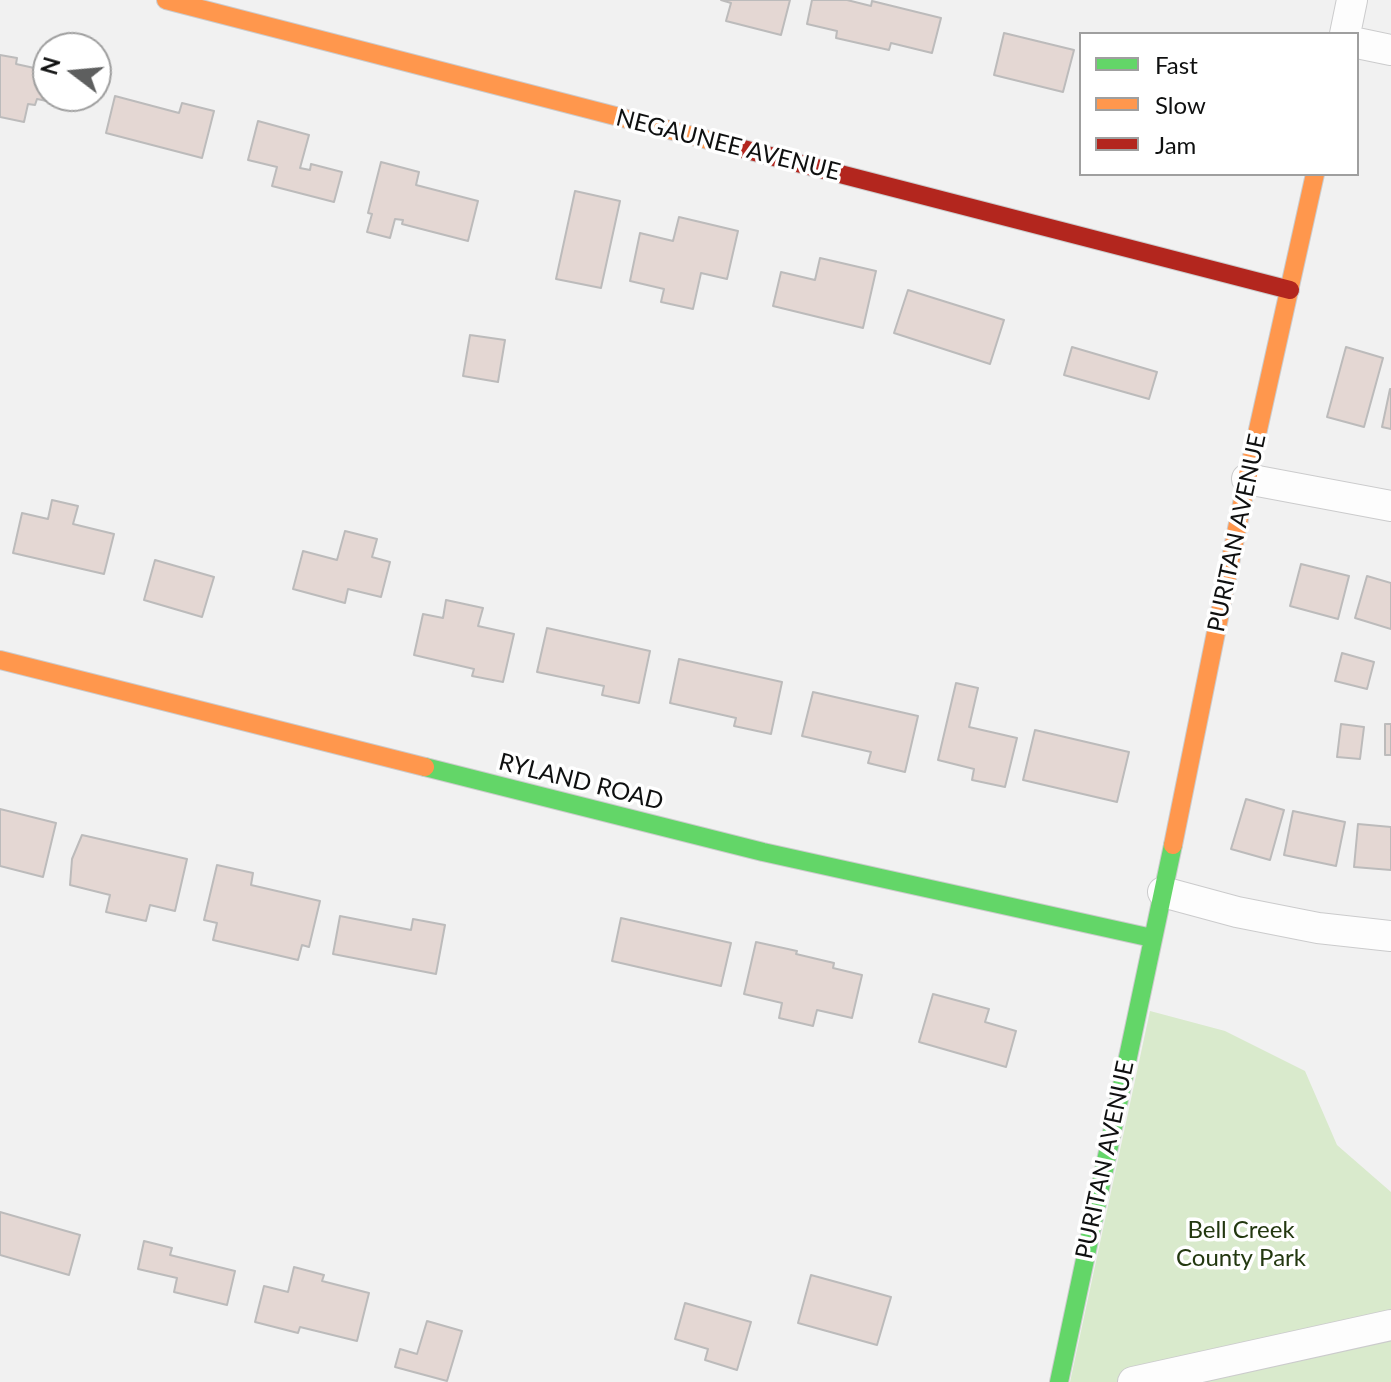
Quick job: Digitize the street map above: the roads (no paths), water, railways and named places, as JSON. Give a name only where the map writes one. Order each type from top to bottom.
[{"type":"street","name":"NEGAUNEE AVENUE","points":[[166,0],[1290,290]]},
{"type":"street","points":[[1345,32],[1352,0]]},
{"type":"street","points":[[1359,43],[1391,50]]},
{"type":"street","name":"PURITAN AVENUE","points":[[1059,1382],[1247,479],[1315,176]]},
{"type":"street","points":[[1247,479],[1391,506]]},
{"type":"street","name":"RYLAND ROAD","points":[[0,660],[763,852],[1152,938]]},
{"type":"street","points":[[1163,892],[1237,912],[1318,928],[1391,936]]},
{"type":"street","points":[[1133,1382],[1391,1325]]},
{"type":"park label","name":"Bell Creek County Park","points":[[1241,1244]]}]
